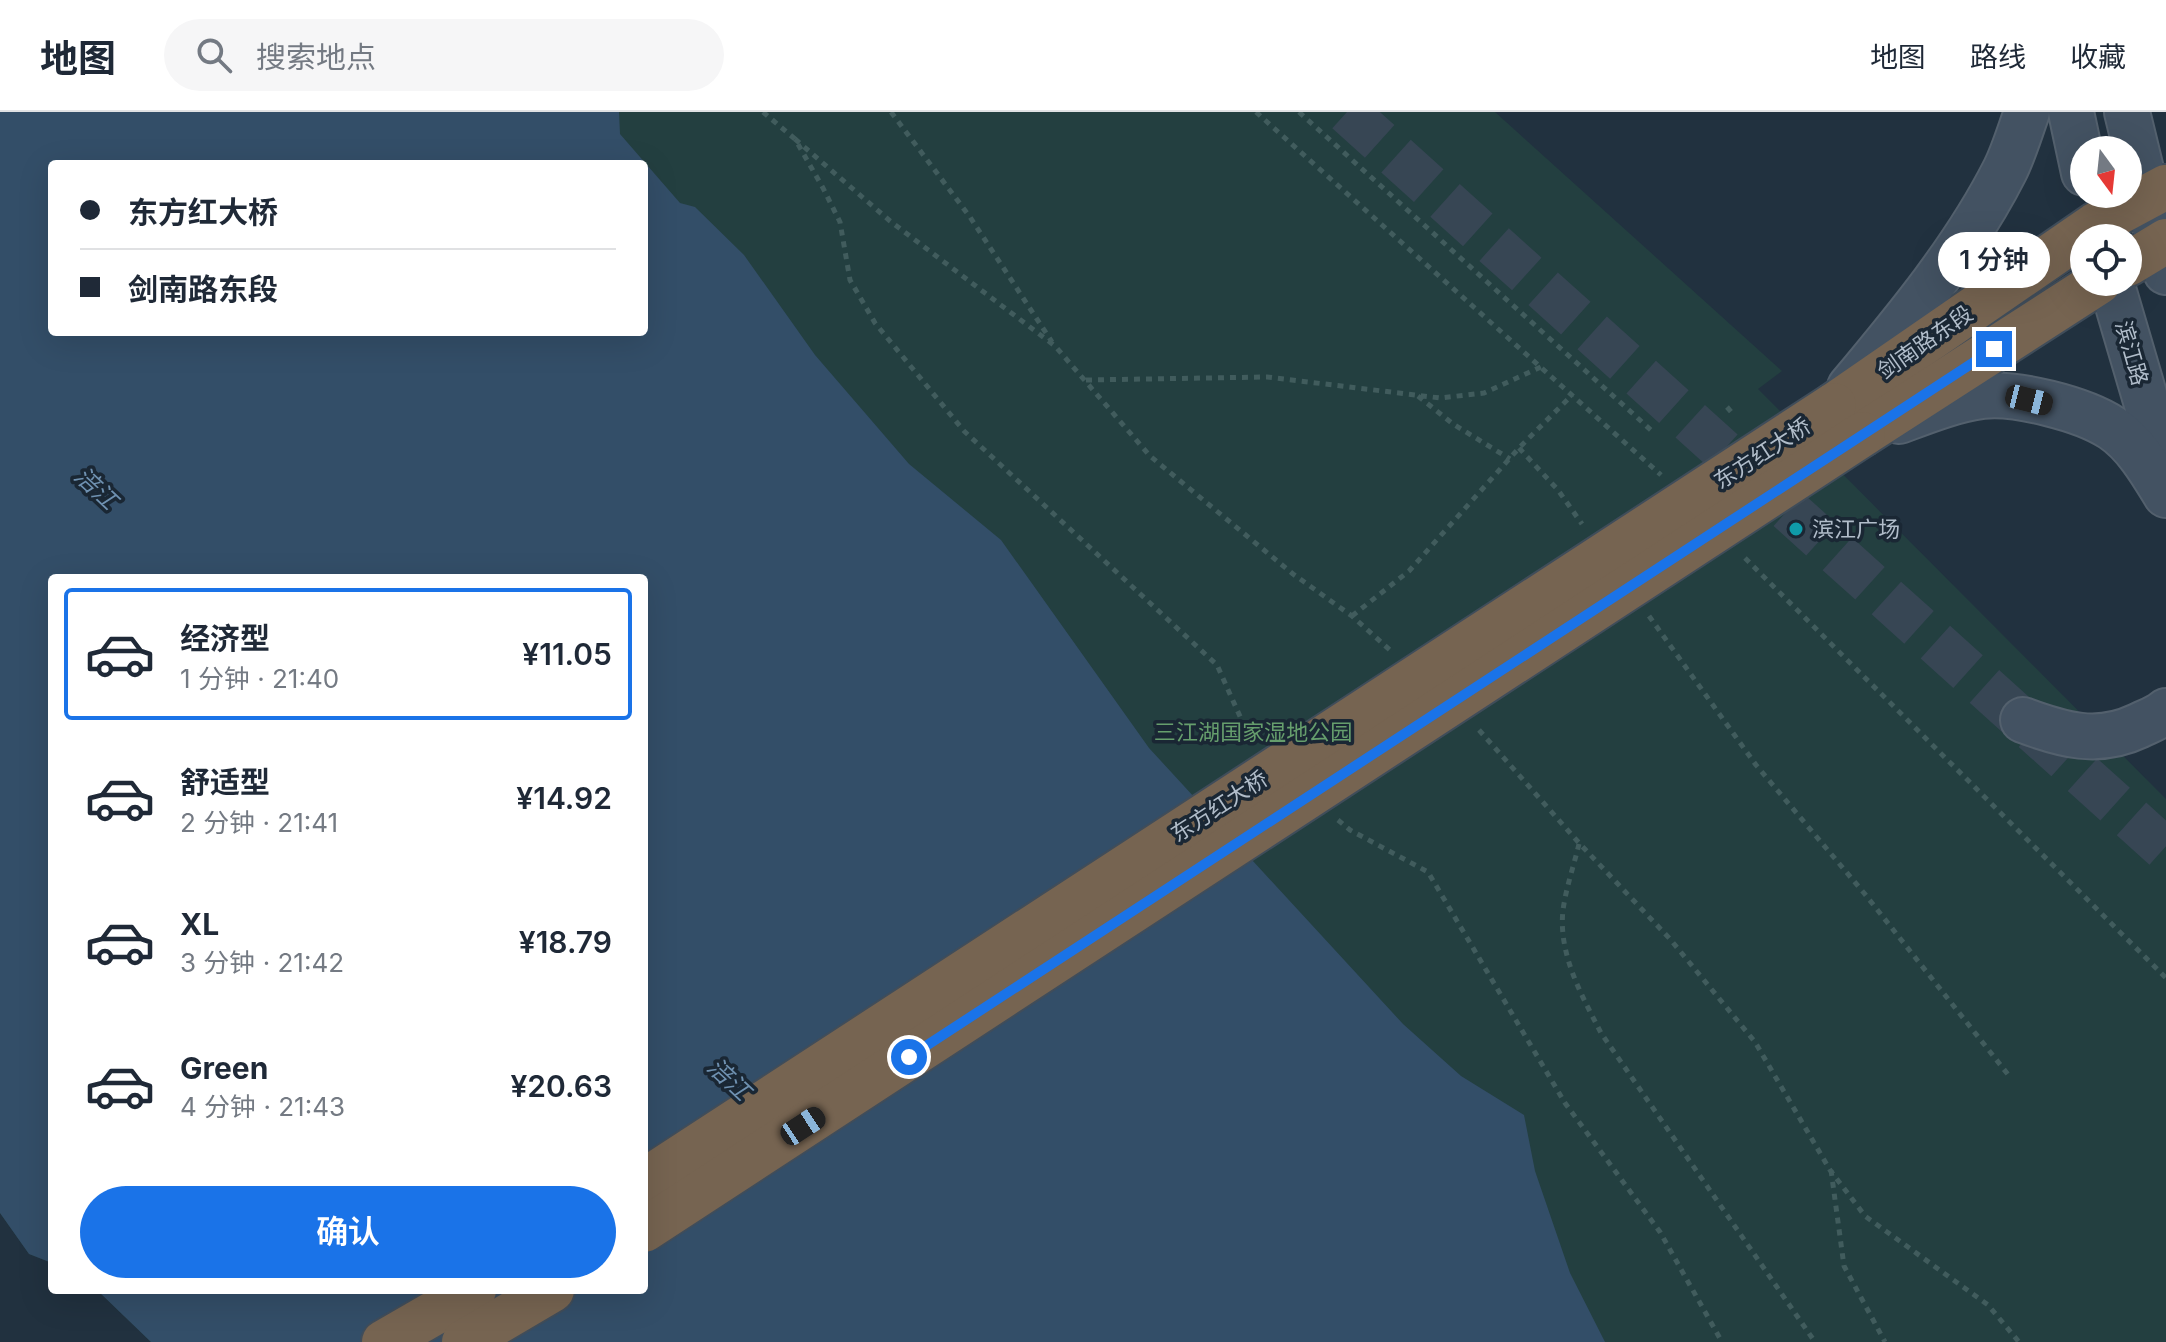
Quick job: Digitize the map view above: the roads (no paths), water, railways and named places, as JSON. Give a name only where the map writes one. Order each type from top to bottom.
[{"type":"highway","name":"剑南路东段","points":[[1848,420],[2094,219],[2156,192]]},
{"type":"highway","name":"剑南路东段","points":[[1848,420],[2074,296]]},
{"type":"highway","name":"东方红大桥","points":[[648,1178],[1848,420]]},
{"type":"highway","name":"东方红大桥","points":[[648,1227],[1848,420]]},
{"type":"highway","points":[[384,1342],[467,1294]]},
{"type":"highway","points":[[464,1342],[545,1294]]},
{"type":"street","points":[[1848,420],[1905,321],[1965,236],[2005,169],[2027,112]]},
{"type":"street","points":[[2071,112],[2076,136]]},
{"type":"street","points":[[2127,112],[2156,192],[2155,256]]},
{"type":"street","name":"滨江路","points":[[2115,296],[2166,469]]},
{"type":"street","points":[[1848,420],[1986,396],[2029,400],[2073,411],[2113,429],[2146,462],[2166,495]]},
{"type":"street","points":[[2023,720],[2058,733],[2092,739],[2125,732],[2166,711]]},
{"type":"water","name":"涪江","points":[[0,112],[619,112],[620,134],[643,160],[48,160],[48,336],[648,336],[648,166],[680,203],[695,207],[744,255],[815,355],[909,464],[1001,540],[1149,748],[1403,1024],[1461,1076],[1524,1115],[1535,1171],[1570,1273],[1605,1342],[151,1342],[101,1294],[648,1294],[648,574],[48,574],[48,1261],[29,1254],[0,1213]]},
{"type":"tunnel","points":[[1347,112],[2166,850]]},
{"type":"place","name":"滨江广场","points":[[1796,529]]},
{"type":"park label","name":"三江湖国家湿地公园","points":[[1253,732]]}]
